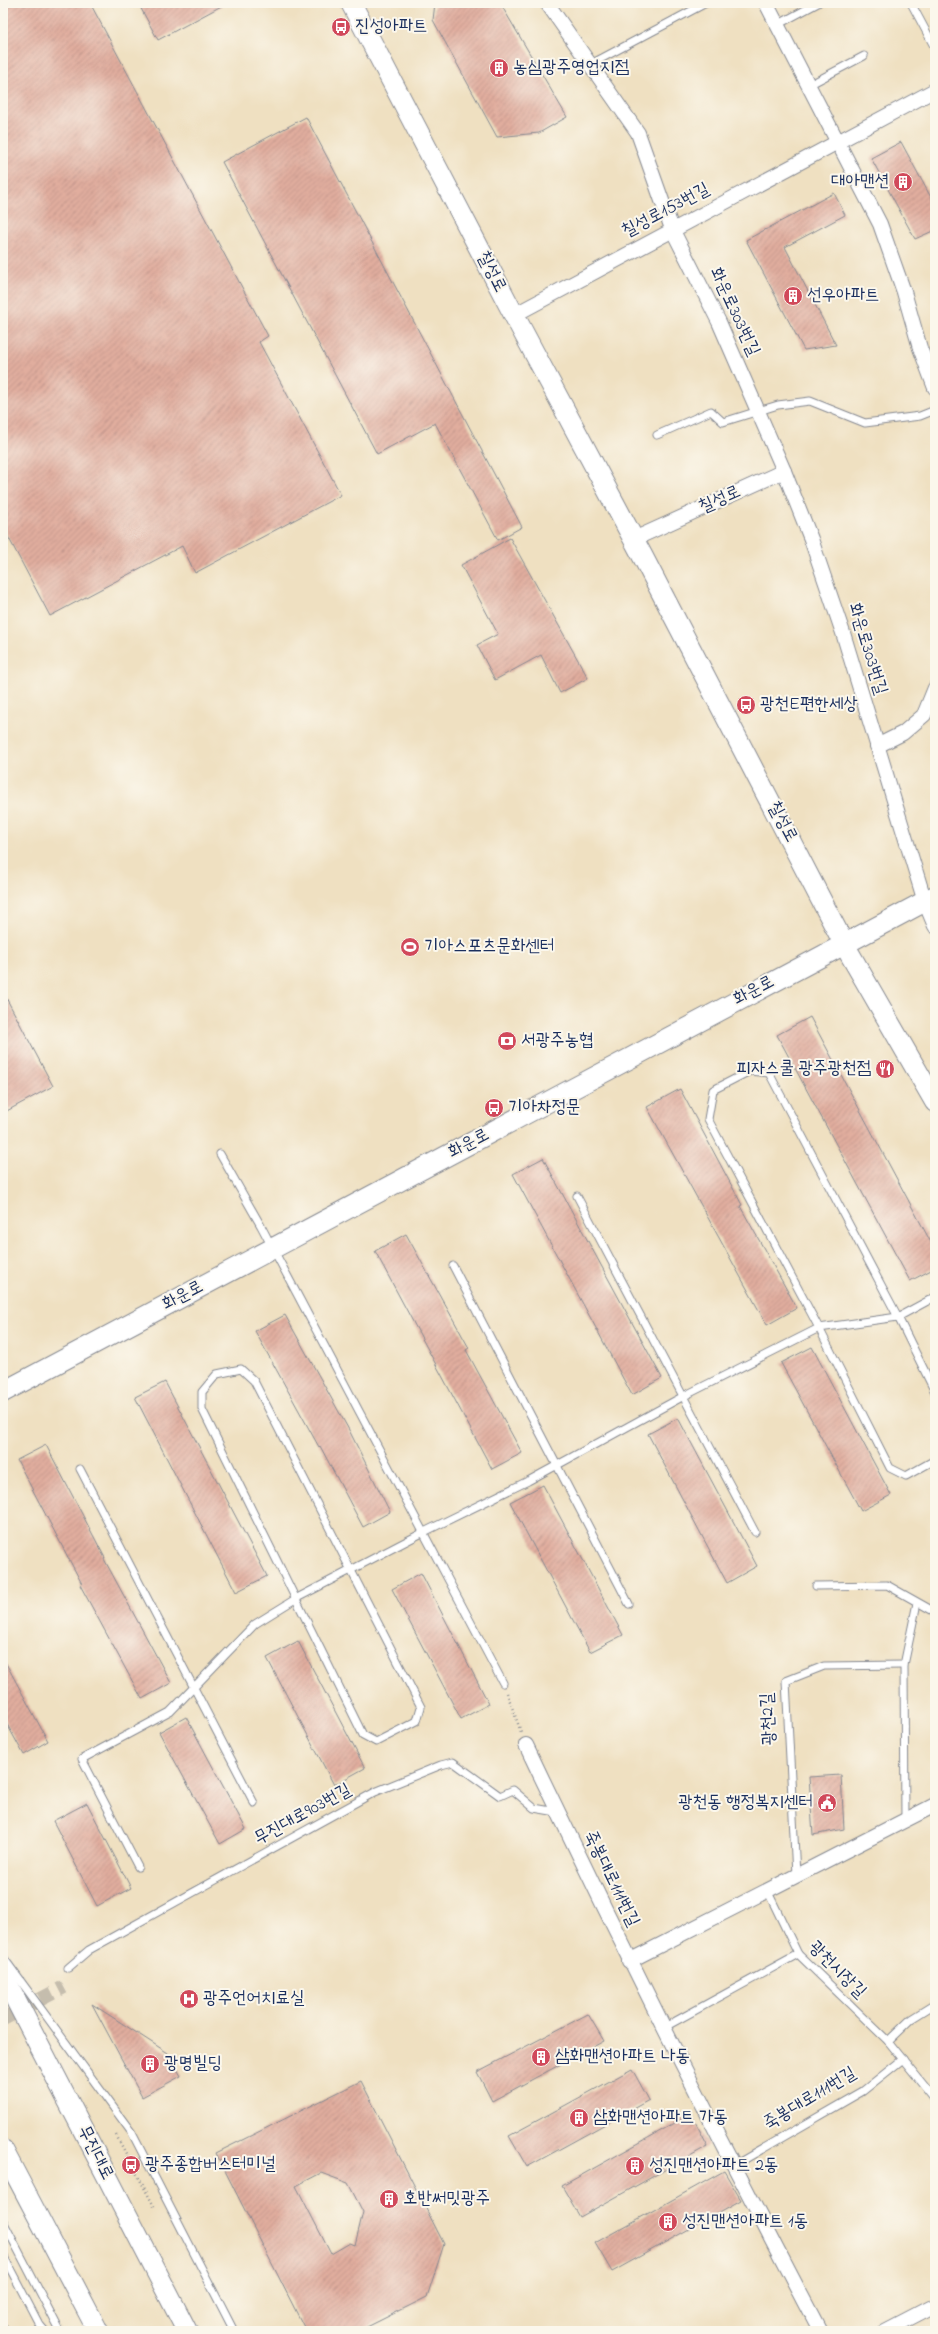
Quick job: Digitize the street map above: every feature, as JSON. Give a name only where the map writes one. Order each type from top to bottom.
[{"type":"street","name":"칠성로","points":[[352,3],[514,314],[634,539],[844,944],[935,1102]]},
{"type":"street","name":"화운로303번길","points":[[548,3],[638,133],[672,229],[719,322],[784,471],[811,539],[840,626],[877,746],[930,899],[935,926]]},
{"type":"street","points":[[766,3],[880,224],[904,292],[920,348],[935,388]]},
{"type":"street","name":"칠성로153번길","points":[[514,314],[935,90]]},
{"type":"street","name":"칠성로","points":[[634,539],[784,471]]},
{"type":"street","points":[[877,746],[902,734],[924,714],[935,688]]},
{"type":"street","name":"화운로","points":[[3,1392],[930,899]]},
{"type":"street","name":"죽봉대로111번길","points":[[526,1745],[629,1961],[732,2166],[820,2331]]},
{"type":"street","points":[[629,1961],[935,1805]]},
{"type":"street","name":"무진대로","points":[[3,1975],[187,2331]]},
{"type":"street","points":[[3,2150],[98,2331]]},
{"type":"street","points":[[885,2331],[935,2305]]},
{"type":"lane","points":[[591,64],[706,3]]},
{"type":"lane","points":[[777,25],[818,3]]},
{"type":"lane","points":[[911,3],[935,48]]},
{"type":"lane","points":[[809,85],[864,56]]},
{"type":"lane","points":[[657,435],[711,410],[723,422],[778,405],[810,401],[865,423],[920,416],[935,410]]},
{"type":"lane","points":[[935,1392],[898,1317],[769,1073],[750,1070],[713,1090],[708,1119],[819,1328],[890,1468],[906,1476],[935,1460]]},
{"type":"lane","points":[[220,1154],[273,1248],[503,1683]]},
{"type":"lane","points":[[577,1196],[682,1397],[755,1532]]},
{"type":"lane","points":[[453,1266],[558,1465],[629,1604]]},
{"type":"lane","points":[[138,1867],[82,1759],[170,1712],[256,1624],[297,1598],[352,1569],[558,1465],[682,1397],[819,1328],[898,1317],[935,1297]]},
{"type":"lane","points":[[241,1369],[254,1381],[352,1569],[421,1706],[417,1721],[376,1742],[363,1735],[297,1598],[202,1409],[202,1392],[217,1374],[241,1369]]},
{"type":"lane","points":[[80,1469],[195,1686],[254,1803]]},
{"type":"lane","points":[[816,1586],[887,1585],[935,1612]]},
{"type":"lane","points":[[905,1820],[904,1665],[917,1603]]},
{"type":"lane","name":"광천2길","points":[[796,1875],[786,1682],[824,1666],[904,1665]]},
{"type":"lane","name":"무진대로903번길","points":[[68,1968],[89,1950],[374,1792],[441,1765],[453,1762],[500,1796],[512,1790],[534,1808],[557,1812]]},
{"type":"lane","name":"광천시장길","points":[[767,1890],[798,1954],[888,2041],[935,2099]]},
{"type":"lane","points":[[663,2028],[798,1954]]},
{"type":"lane","points":[[3,1956],[132,2133],[234,2331]]},
{"type":"lane","points":[[888,2041],[911,2019],[935,2004]]},
{"type":"lane","name":"죽봉대로111번길","points":[[732,2166],[863,2091],[903,2059]]},
{"type":"lane","points":[[3,2221],[60,2331]]},
{"type":"lane","points":[[3,2255],[39,2324],[45,2331]]},
{"type":"lane","points":[[3,2328],[6,2331]]},
{"type":"path","points":[[503,1683],[526,1745]]},
{"type":"building","points":[[3,3],[90,3],[268,336],[259,342],[341,495],[195,573],[182,546],[50,616],[3,527]]},
{"type":"building","points":[[138,3],[227,3],[158,40]]},
{"type":"building","name":"농심광주영업지점","points":[[435,3],[500,3],[567,117],[539,133],[497,137],[433,20]]},
{"type":"building","points":[[306,117],[522,527],[498,540],[435,423],[377,454],[222,162]]},
{"type":"building","name":"대아맨션","points":[[901,142],[935,205],[935,230],[915,239],[871,158]]},
{"type":"building","name":"선우아파트","points":[[834,193],[845,215],[785,247],[836,345],[804,350],[746,240]]},
{"type":"building","points":[[510,538],[588,678],[560,693],[541,655],[495,680],[477,645],[498,634],[461,565]]},
{"type":"building","points":[[3,992],[53,1086],[3,1113]]},
{"type":"building","points":[[810,1017],[935,1250],[935,1268],[910,1281],[777,1035]]},
{"type":"building","points":[[680,1089],[742,1205],[740,1206],[797,1308],[767,1325],[647,1107]]},
{"type":"building","points":[[543,1158],[662,1378],[632,1395],[513,1174]]},
{"type":"building","points":[[406,1234],[469,1348],[466,1350],[522,1453],[492,1469],[375,1251]]},
{"type":"building","points":[[285,1315],[349,1430],[390,1512],[363,1527],[320,1446],[319,1447],[255,1331]]},
{"type":"building","points":[[812,1347],[891,1495],[861,1511],[781,1363]]},
{"type":"building","points":[[165,1382],[267,1576],[236,1592],[135,1397]]},
{"type":"building","points":[[678,1418],[757,1566],[727,1583],[648,1434]]},
{"type":"building","points":[[46,1445],[105,1558],[104,1559],[171,1683],[142,1699],[80,1585],[82,1584],[17,1460]]},
{"type":"building","points":[[543,1485],[623,1635],[590,1652],[510,1502]]},
{"type":"building","points":[[421,1573],[489,1704],[461,1719],[392,1589]]},
{"type":"building","points":[[298,1641],[365,1768],[334,1785],[267,1658]]},
{"type":"building","points":[[3,1658],[48,1741],[24,1755],[3,1717]]},
{"type":"building","points":[[186,1717],[246,1829],[220,1844],[159,1732]]},
{"type":"building","name":"광천동 행정복지센터","points":[[841,1775],[844,1829],[813,1835],[809,1777]]},
{"type":"building","points":[[87,1803],[131,1888],[97,1906],[53,1821]]},
{"type":"building","name":"광명빌딩","points":[[92,2004],[168,2053],[181,2076],[142,2097]]},
{"type":"building","name":"삼화맨션아파트 나동","points":[[588,2014],[604,2041],[492,2101],[477,2072]]},
{"type":"building","name":"삼화맨션아파트 가동","points":[[632,2069],[649,2100],[527,2167],[509,2136]]},
{"type":"building","name":"호반써밋광주","points":[[361,2081],[444,2244],[427,2297],[359,2331],[306,2331],[216,2153]],"holes":[[[321,2173],[348,2183],[363,2212],[355,2245],[350,2243],[331,2254],[296,2186]]]},
{"type":"building","name":"성진맨션아파트 2동","points":[[691,2114],[708,2146],[580,2217],[562,2186]]},
{"type":"building","name":"성진맨션아파트 1동","points":[[724,2171],[741,2200],[612,2272],[595,2243]]},
{"type":"tunnel","points":[[3,2019],[64,1987]]},
{"type":"place","name":"진성아파트","points":[[341,27]]},
{"type":"place","name":"농심광주영업지점","points":[[499,68]]},
{"type":"place","name":"대아맨션","points":[[903,182]]},
{"type":"place","name":"선우아파트","points":[[793,296]]},
{"type":"place","name":"광천E편한세상","points":[[746,705]]},
{"type":"place","name":"기아스포츠문화센터","points":[[410,947]]},
{"type":"place","name":"서광주농협","points":[[507,1041]]},
{"type":"place","name":"피자스쿨 광주광천점","points":[[885,1069]]},
{"type":"place","name":"기아차정문","points":[[494,1108]]},
{"type":"place","name":"광천동 행정복지센터","points":[[827,1803]]},
{"type":"place","name":"광주언어치료실","points":[[189,1999]]},
{"type":"place","name":"삼화맨션아파트 나동","points":[[541,2057]]},
{"type":"place","name":"광명빌딩","points":[[150,2064]]},
{"type":"place","name":"삼화맨션아파트 가동","points":[[579,2118]]},
{"type":"place","name":"광주종합버스터미널","points":[[131,2165]]},
{"type":"place","name":"성진맨션아파트 2동","points":[[635,2166]]},
{"type":"place","name":"호반써밋광주","points":[[389,2199]]},
{"type":"place","name":"성진맨션아파트 1동","points":[[668,2222]]}]
